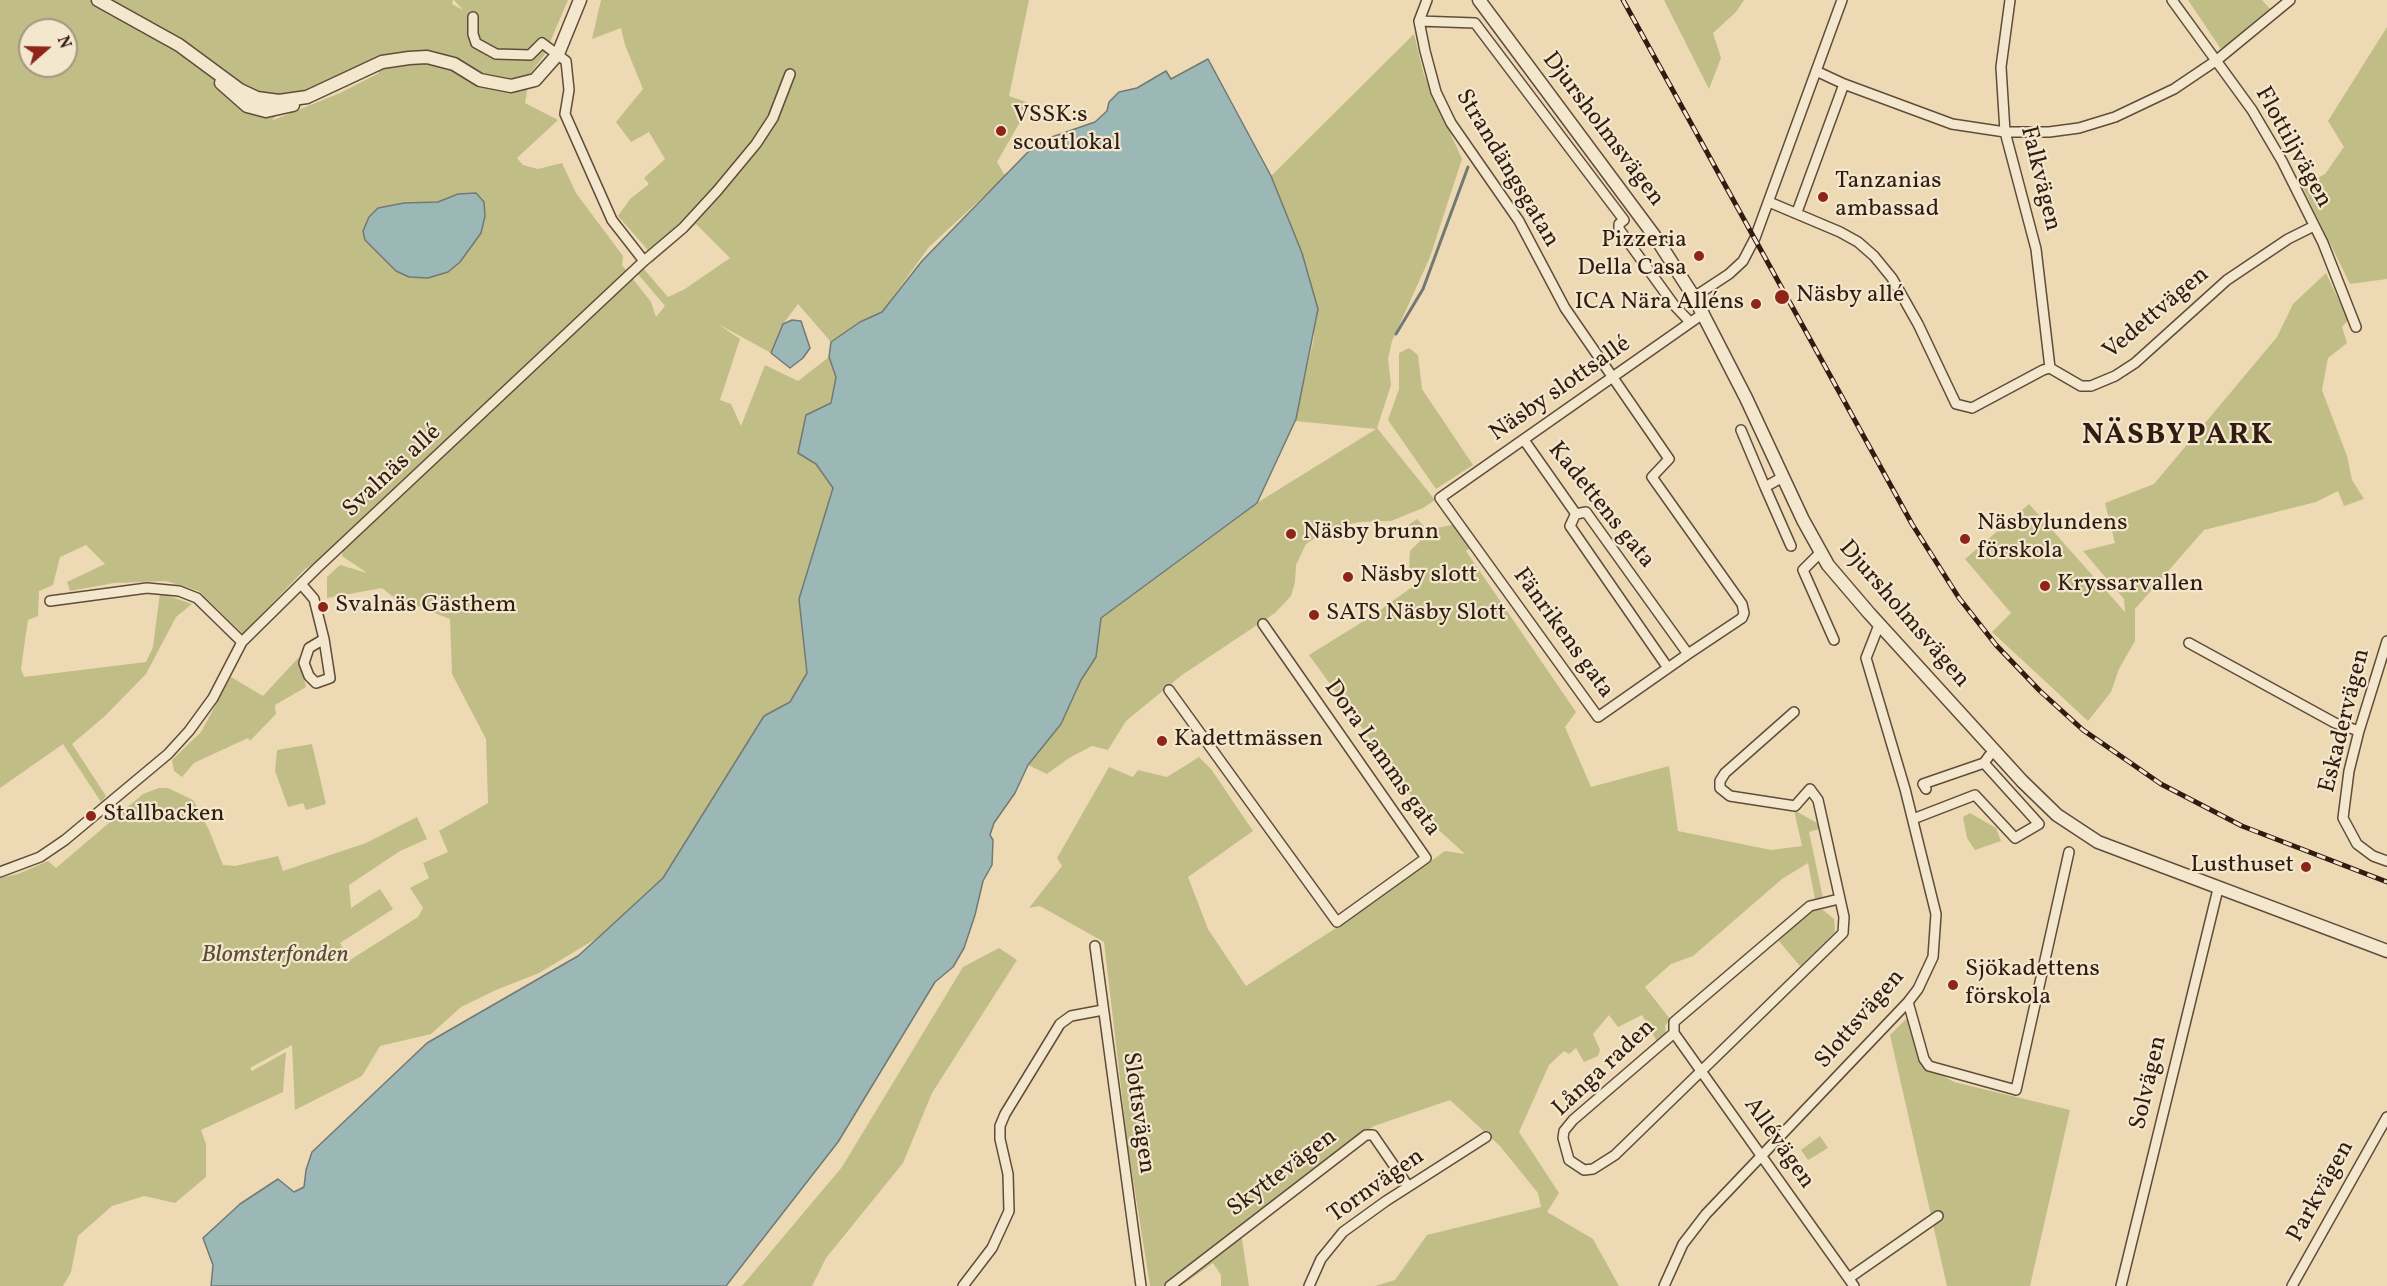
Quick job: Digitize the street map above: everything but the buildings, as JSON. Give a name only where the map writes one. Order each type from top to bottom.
[{"type":"street","points":[[98,0],[179,45],[240,90],[257,98],[279,102],[307,97],[382,62],[409,58],[427,57],[454,64],[480,80],[511,86],[535,80],[558,54],[580,0]]},
{"type":"street","points":[[1427,0],[1419,21],[1475,23],[1624,220],[1619,224],[1619,229],[1674,305],[1690,322]]},
{"type":"street","name":"Djursholmsvägen","points":[[1479,0],[1650,229],[1704,313],[1821,553],[1843,584],[1879,625],[2022,781],[2057,815],[2098,842],[2387,951]]},
{"type":"street","points":[[1694,297],[1729,274],[1743,261],[1769,202],[1842,0]]},
{"type":"street","name":"Falkvägen","points":[[2010,0],[2001,67],[2005,132],[2036,249],[2050,368]]},
{"type":"street","name":"Flottiljvägen","points":[[2172,0],[2217,60],[2272,144],[2314,226],[2343,290],[2356,327]]},
{"type":"street","points":[[1816,71],[1844,84],[1952,124],[2005,132],[2049,132],[2079,128],[2115,117],[2175,89],[2217,60],[2290,0]]},
{"type":"street","points":[[473,17],[473,34],[476,43],[496,54],[530,55],[543,43],[566,61],[569,76],[566,114],[612,220],[644,261]]},
{"type":"street","name":"Strandängsgatan","points":[[1419,21],[1436,92],[1451,123],[1519,221],[1565,308],[1611,378]]},
{"type":"street","name":"Svalnäs allé","points":[[0,872],[40,857],[65,840],[168,754],[189,731],[213,698],[242,642],[317,568],[682,228],[749,153],[773,118],[790,74]]},
{"type":"street","points":[[1797,212],[1844,84]]},
{"type":"street","points":[[1769,202],[1797,212],[1858,242],[1874,256],[1892,278],[1918,324],[1956,404],[1972,408],[2050,368]]},
{"type":"street","name":"Vedettvägen","points":[[2050,368],[2081,386],[2091,386],[2115,376],[2134,363],[2227,280],[2288,239],[2314,226]]},
{"type":"street","name":"Näsby slottsallé","points":[[1440,498],[1704,313]]},
{"type":"street","points":[[1576,513],[1570,526],[1668,668],[1742,618],[1744,613],[1742,604],[1652,477],[1670,459],[1611,378]]},
{"type":"street","points":[[1741,430],[1791,546]]},
{"type":"street","name":"Kadettens gata","points":[[1524,440],[1576,513],[1586,512],[1688,654]]},
{"type":"street","points":[[1765,487],[1783,477]]},
{"type":"street","name":"Fänrikens gata","points":[[1440,498],[1598,717],[1668,668]]},
{"type":"street","points":[[1821,553],[1803,570],[1834,640]]},
{"type":"street","points":[[302,585],[314,599],[324,639]]},
{"type":"street","points":[[50,601],[147,588],[171,589],[197,598],[242,642]]},
{"type":"street","name":"Dora Lamms gata","points":[[1169,690],[1337,922],[1426,858],[1263,624]]},
{"type":"street","name":"Slottsvägen","points":[[1664,1286],[1672,1264],[1706,1214],[1908,1002],[1918,988],[1932,957],[1936,914],[1913,819],[1866,658],[1879,625]]},
{"type":"street","name":"Eskadervägen","points":[[2387,641],[2349,771],[2343,818],[2357,844],[2373,856],[2387,861]]},
{"type":"street","points":[[2188,643],[2335,723],[2359,731]]},
{"type":"street","name":"Långa raden","points":[[1794,712],[1725,773],[1720,781],[1720,788],[1730,796],[1796,806],[1810,789],[1818,800],[1839,899],[1844,927],[1838,940],[1704,1072],[1615,1155],[1593,1169],[1584,1170],[1569,1161],[1563,1138],[1564,1131],[1573,1120],[1674,1033],[1674,1022],[1810,906],[1839,899]]},
{"type":"street","points":[[1913,819],[1975,795],[2015,838],[2039,824],[1987,759],[1923,784],[1926,789]]},
{"type":"street","points":[[1908,1002],[1924,1059],[1929,1066],[2016,1090],[2069,852]]},
{"type":"street","name":"Solvägen","points":[[2121,1286],[2218,889]]},
{"type":"street","name":"Slottsvägen","points":[[1095,946],[1141,1286]]},
{"type":"street","points":[[963,1286],[992,1248],[1009,1211],[1008,1174],[1000,1139],[1000,1126],[1005,1114],[1060,1024],[1082,1012],[1103,1010]]},
{"type":"street","name":"Allévägen","points":[[1674,1033],[1852,1282],[1938,1216]]},
{"type":"street","name":"Parkvägen","points":[[2292,1286],[2387,1117]]},
{"type":"street","name":"Skyttevägen","points":[[1170,1286],[1366,1135],[1373,1135],[1408,1186]]},
{"type":"street","name":"Tornvägen","points":[[1309,1286],[1321,1258],[1342,1232],[1408,1186],[1486,1137]]},
{"type":"green space","name":"Blomsterfonden","points":[[0,0],[453,0],[452,4],[463,10],[454,0],[568,0],[545,54],[530,74],[525,103],[558,120],[517,158],[523,165],[538,169],[562,163],[576,193],[623,256],[622,265],[651,302],[656,317],[665,306],[637,273],[643,268],[668,297],[685,289],[730,258],[696,224],[652,263],[647,249],[618,216],[630,199],[649,184],[644,178],[665,159],[649,132],[631,142],[616,122],[643,89],[625,45],[621,28],[592,39],[601,0],[1029,0],[1009,96],[1026,102],[1024,115],[997,162],[1004,174],[1010,172],[929,247],[882,312],[860,322],[831,342],[798,304],[783,324],[771,353],[718,324],[740,339],[720,400],[731,404],[741,426],[765,365],[798,381],[829,357],[836,377],[816,464],[833,488],[799,599],[807,673],[790,702],[764,716],[663,878],[599,937],[539,973],[461,1007],[431,1034],[380,1046],[362,1076],[295,1110],[292,1045],[250,1068],[252,1071],[286,1052],[283,1092],[201,1130],[206,1144],[206,1177],[175,1203],[144,1196],[112,1206],[78,1236],[71,1272],[63,1286],[0,1286],[0,878],[18,874],[48,861],[56,868],[143,794],[159,788],[168,788],[193,800],[209,830],[223,865],[235,866],[278,856],[283,871],[366,843],[417,817],[427,839],[400,851],[349,885],[351,908],[380,889],[393,909],[340,943],[350,960],[418,917],[423,908],[410,888],[429,878],[423,863],[448,852],[439,831],[488,803],[486,739],[452,674],[450,619],[392,596],[382,588],[327,598],[327,577],[340,565],[367,573],[342,556],[343,543],[304,570],[243,634],[199,591],[166,581],[114,583],[70,591],[67,582],[105,564],[86,545],[60,557],[53,585],[39,591],[38,616],[28,620],[21,669],[24,677],[146,662],[153,647],[160,593],[192,604],[176,617],[146,674],[105,716],[72,744],[106,796],[101,802],[63,744],[0,788]],"holes":[[[376,58],[379,73],[340,93],[271,121],[300,92]]]},
{"type":"green space","points":[[1664,0],[1744,0],[1736,12],[1713,33],[1721,58],[1709,89]]},
{"type":"green space","points":[[2188,0],[2262,0],[2272,11],[2221,49]]},
{"type":"green space","points":[[2387,27],[2387,279],[2350,284],[2302,186],[2325,174],[2344,147],[2328,121]]},
{"type":"green space","points":[[1414,34],[1424,75],[1462,159],[1430,257],[1392,341],[1388,359],[1391,385],[1377,428],[1435,500],[1423,508],[1391,521],[1359,522],[1329,529],[1306,544],[1296,565],[1291,596],[1275,613],[1182,675],[1126,721],[1108,750],[1092,746],[1069,758],[1047,774],[1028,765],[1061,724],[1081,680],[1096,657],[1100,618],[1257,503],[1376,429],[1295,421],[1314,338],[1310,277],[1271,176]]},
{"type":"green space","points":[[2326,273],[2348,320],[2342,327],[2347,343],[2328,358],[2322,390],[2347,456],[2352,480],[2364,499],[2344,506],[2338,491],[2316,502],[2204,530],[2135,609],[2135,641],[2119,669],[2111,692],[2088,721],[1992,632],[2011,613],[1965,559],[2029,504],[2125,612],[2124,599],[2083,551],[2115,543],[2105,503],[2154,484],[2277,337],[2293,304]]},
{"type":"green space","points":[[1409,348],[1418,355],[1422,389],[1473,465],[1436,489],[1388,420],[1399,389],[1399,353]]},
{"type":"green space","points":[[1417,519],[1428,530],[1456,524],[1472,546],[1466,551],[1576,712],[1565,727],[1591,787],[1669,766],[1678,831],[1771,850],[1802,846],[1794,810],[1817,823],[1819,829],[1809,832],[1823,898],[1815,899],[1808,863],[1782,879],[1693,956],[1671,964],[1645,987],[1670,1019],[1665,1026],[1666,1035],[1658,1043],[1642,1015],[1618,1027],[1609,1015],[1593,1034],[1600,1050],[1598,1056],[1584,1062],[1576,1048],[1569,1054],[1564,1051],[1549,1065],[1519,1132],[1559,1193],[1547,1212],[1593,1239],[1619,1286],[1375,1286],[1395,1280],[1427,1235],[1541,1207],[1538,1193],[1500,1146],[1450,1100],[1374,1126],[1323,1161],[1240,1226],[1249,1286],[1221,1286],[1221,1275],[1213,1263],[1181,1286],[1150,1286],[1128,1147],[1104,942],[1040,906],[1029,908],[1062,866],[1057,858],[1109,767],[1133,777],[1138,770],[1167,777],[1199,757],[1211,769],[1253,831],[1188,877],[1208,929],[1246,986],[1339,926],[1445,851],[1465,854],[1431,823],[1309,655],[1375,614],[1419,582],[1409,569],[1410,551],[1420,541],[1406,527]]},
{"type":"green space","points":[[299,657],[306,687],[275,705],[276,714],[250,741],[248,738],[194,763],[182,777],[174,771],[172,760],[201,732],[231,677],[263,696]]},
{"type":"green space","points":[[312,744],[326,804],[306,810],[303,803],[288,807],[275,771],[277,750]]},
{"type":"green space","points":[[1970,813],[1996,828],[2001,841],[1975,850],[1967,838],[1963,817]]},
{"type":"green space","points":[[1822,909],[1834,919],[1835,932],[1800,966],[1778,940],[1812,911]]},
{"type":"green space","points":[[999,948],[1017,960],[932,1093],[903,1163],[826,1258],[812,1286],[742,1286],[842,1167],[963,967]]},
{"type":"green space","points":[[1909,1016],[1924,1065],[1954,1082],[2070,1110],[2030,1286],[1947,1286],[1890,1035]]},
{"type":"green space","points":[[1820,1136],[1828,1148],[1808,1160],[1801,1150]]},
{"type":"water","points":[[1208,59],[1271,176],[1302,253],[1318,309],[1296,419],[1257,503],[1101,618],[1096,657],[1081,680],[1061,724],[1028,765],[1015,793],[994,823],[990,835],[993,840],[992,865],[983,881],[964,948],[953,967],[935,982],[838,1142],[726,1286],[211,1286],[213,1265],[203,1238],[240,1204],[278,1179],[294,1192],[304,1187],[306,1170],[312,1152],[427,1043],[578,956],[599,937],[663,878],[764,716],[790,702],[807,673],[799,599],[833,488],[816,464],[798,453],[806,415],[831,403],[836,377],[829,357],[831,342],[860,322],[882,312],[922,261],[1027,153],[1046,139],[1095,122],[1107,111],[1109,102],[1119,92],[1137,88],[1166,71],[1171,79]]},
{"type":"water","points":[[476,193],[484,202],[485,216],[481,233],[460,262],[448,272],[428,278],[409,277],[396,271],[365,240],[363,231],[369,217],[378,208],[404,203],[438,202],[458,194]]},
{"type":"water","points":[[792,320],[801,321],[810,348],[803,358],[790,368],[771,353],[783,324]]},
{"type":"waterway","points":[[1396,334],[1423,289],[1468,167]]},
{"type":"railway","points":[[1623,0],[1912,524],[1959,598],[1996,645],[2040,691],[2083,730],[2161,784],[2242,826],[2387,882]]},
{"type":"place","name":"VSSK:s scoutlokal","points":[[1001,131]]},
{"type":"place","name":"Tanzanias ambassad","points":[[1823,197]]},
{"type":"place","name":"Pizzeria Della Casa","points":[[1699,256]]},
{"type":"place","name":"Näsby allé","points":[[1782,297]]},
{"type":"place","name":"ICA Nära Alléns","points":[[1756,304]]},
{"type":"place","name":"Näsby brunn","points":[[1291,534]]},
{"type":"place","name":"Näsbylundens förskola","points":[[1965,539]]},
{"type":"place","name":"Näsby slott","points":[[1348,577]]},
{"type":"place","name":"Kryssarvallen","points":[[2045,586]]},
{"type":"place","name":"Svalnäs Gästhem","points":[[323,607]]},
{"type":"place","name":"SATS Näsby Slott","points":[[1314,615]]},
{"type":"place","name":"Kadettmässen","points":[[1162,741]]},
{"type":"place","name":"Stallbacken","points":[[91,816]]},
{"type":"place","name":"Lusthuset","points":[[2306,867]]},
{"type":"place","name":"Sjökadettens förskola","points":[[1953,985]]},
{"type":"district","name":"NÄSBYPARK","points":[[2178,437]]}]
